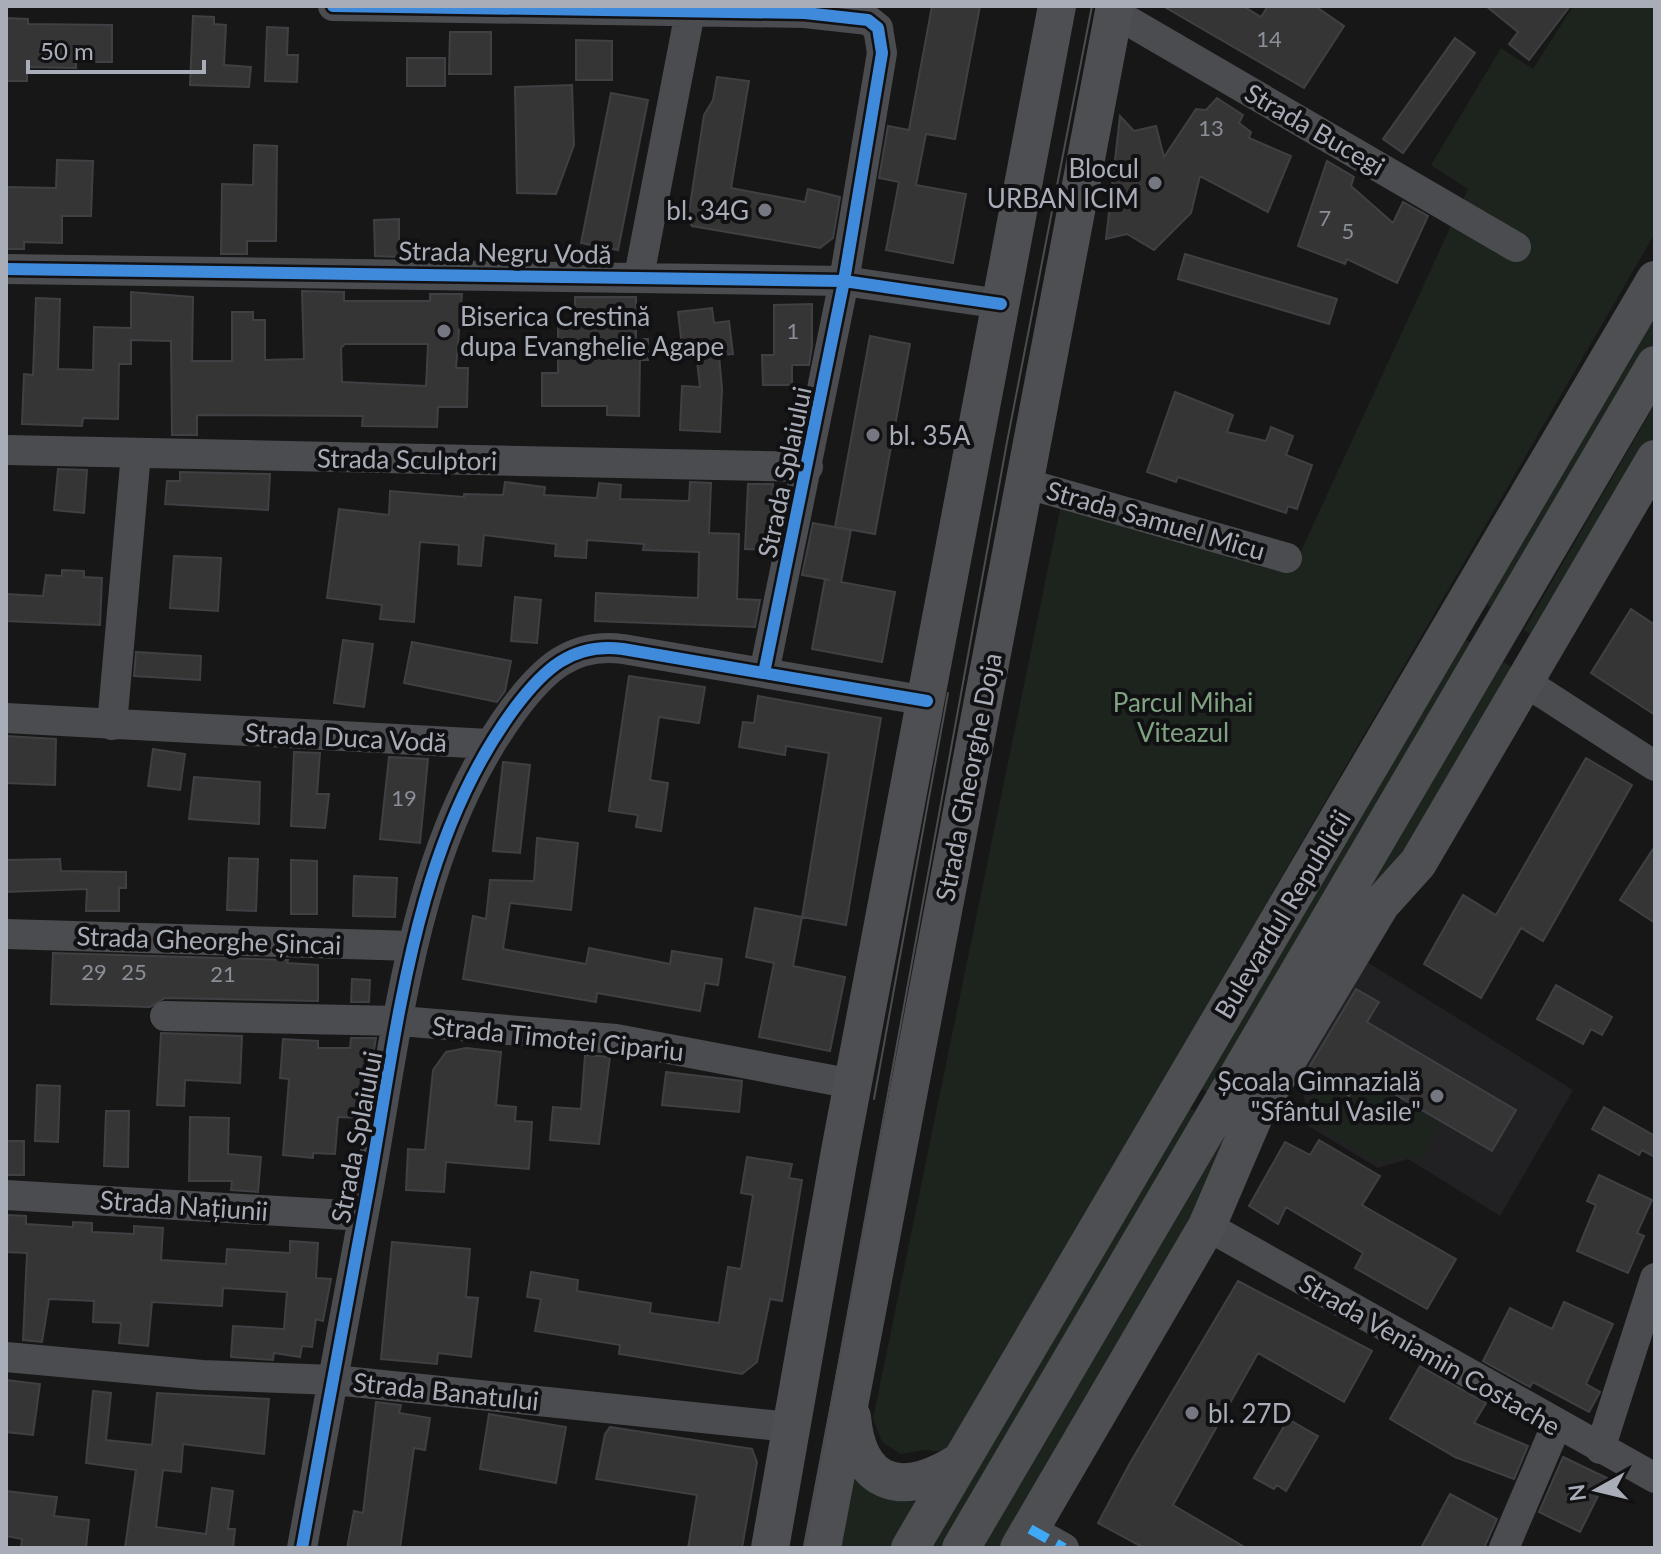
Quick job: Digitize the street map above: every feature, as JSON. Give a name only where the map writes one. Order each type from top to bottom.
[{"type":"main road","points":[[770,1548],[853,1084],[1057,6]]},
{"type":"main road","name":"Strada Gheorghe Doja","points":[[822,1548],[1114,9]]},
{"type":"main road","name":"Bulevardul Republicii","points":[[910,1548],[1655,280]]},
{"type":"main road","name":"Bulevardul Republicii","points":[[961,1548],[1655,365]]},
{"type":"main road","points":[[1024,1538],[1207,1226],[1255,1114],[1381,904],[1418,863],[1655,459]]},
{"type":"main road","points":[[850,1402],[854,1439],[864,1462],[885,1478],[906,1484],[933,1479],[961,1461]]},
{"type":"street","points":[[333,6],[690,12],[639,276]]},
{"type":"street","name":"Strada Bucegi","points":[[1114,9],[1516,247]]},
{"type":"street","name":"Strada Splaiului","points":[[690,12],[847,16],[868,20],[878,28],[882,53],[844,281],[764,673]]},
{"type":"street","name":"Strada Negru Vodă","points":[[6,269],[844,281],[1001,304]]},
{"type":"street","name":"Strada Sculptori","points":[[6,450],[808,467]]},
{"type":"street","points":[[112,725],[136,453]]},
{"type":"street","name":"Strada Samuel Micu","points":[[1024,483],[1287,558]]},
{"type":"street","points":[[489,744],[546,670],[561,659],[592,648],[623,649],[927,701]]},
{"type":"street","points":[[1524,681],[1655,766]]},
{"type":"street","name":"Strada Duca Vodă","points":[[6,718],[489,744]]},
{"type":"street","name":"Strada Splaiului","points":[[302,1548],[413,946],[456,812],[489,744]]},
{"type":"street","name":"Strada Gheorghe Șincai","points":[[6,934],[413,946]]},
{"type":"street","name":"Strada Timotei Cipariu","points":[[165,1016],[400,1021],[616,1039],[853,1084]]},
{"type":"street","name":"Strada Națiunii","points":[[6,1195],[363,1216]]},
{"type":"street","name":"Strada Veniamin Costache","points":[[1207,1226],[1556,1426],[1655,1478]]},
{"type":"street","points":[[1600,1449],[1655,1278]]},
{"type":"street","name":"Strada Banatului","points":[[6,1357],[202,1375],[334,1380],[790,1427]]},
{"type":"street","points":[[1504,1548],[1556,1426]]},
{"type":"street","points":[[1024,1538],[1064,1548]]},
{"type":"shaded area","name":"Școala Gimnazială \"Sfântul Vasile\"","points":[[1369,963],[1573,1090],[1500,1216],[1408,1159],[1378,1168],[1295,1118],[1305,1102],[1297,1062],[1362,964]]},
{"type":"green space","name":"Parcul Mihai Viteazul","points":[[1573,6],[1655,6],[1655,233],[948,1452],[923,1450],[901,1454],[882,1442],[873,1419],[1061,505],[1291,573],[1468,189],[1431,165],[1501,48],[1533,69]]},
{"type":"green space","points":[[1655,312],[1655,352],[1499,615],[1485,603]]},
{"type":"green space","points":[[1655,404],[1655,440],[1539,640],[1524,630]]},
{"type":"green space","points":[[1457,635],[1474,644],[1213,1096],[1193,1083]]},
{"type":"green space","points":[[1497,658],[1513,668],[1428,820],[1300,987]]},
{"type":"green space","points":[[1361,1075],[1441,1125],[1420,1159],[1406,1156],[1378,1163],[1302,1117],[1323,1081],[1349,1097]]},
{"type":"green space","points":[[1186,1106],[1202,1115],[949,1548],[928,1548]]},
{"type":"green space","points":[[1222,1129],[1230,1135],[1200,1208],[1001,1548],[983,1548]]},
{"type":"green space","points":[[851,1475],[887,1497],[917,1502],[892,1548],[839,1548]]},
{"type":"building","points":[[932,6],[980,6],[955,139],[926,134],[916,185],[966,194],[953,263],[886,250],[899,182],[879,178],[888,126],[909,130]]},
{"type":"building","points":[[1163,6],[1243,6],[1261,17],[1268,6],[1315,6],[1344,26],[1304,88]]},
{"type":"building","points":[[1486,6],[1570,6],[1529,60],[1509,44],[1518,32]]},
{"type":"building","points":[[193,16],[214,17],[214,24],[226,25],[224,65],[251,67],[249,87],[190,85]]},
{"type":"building","points":[[6,18],[28,19],[28,24],[112,25],[112,62],[76,62],[76,68],[27,67],[27,81],[6,81]]},
{"type":"building","points":[[267,27],[288,28],[287,55],[298,55],[297,82],[265,81]]},
{"type":"building","points":[[450,32],[491,32],[491,74],[449,74]]},
{"type":"building","points":[[1455,38],[1475,53],[1403,153],[1383,139]]},
{"type":"building","points":[[576,40],[612,41],[612,80],[576,80]]},
{"type":"building","points":[[407,58],[445,58],[445,86],[407,86]]},
{"type":"building","name":"bl. 34G","points":[[717,77],[749,81],[731,188],[805,202],[808,189],[840,197],[833,238],[820,248],[692,226],[688,218],[704,115],[713,100]]},
{"type":"building","points":[[572,85],[574,145],[556,194],[517,193],[515,87]]},
{"type":"building","points":[[611,93],[648,100],[618,250],[581,243]]},
{"type":"building","points":[[1217,98],[1243,115],[1239,123],[1251,132],[1249,138],[1291,156],[1268,212],[1200,176],[1191,213],[1154,250],[1127,234],[1106,239],[1120,116],[1134,131],[1156,126],[1164,157],[1196,109],[1206,110]]},
{"type":"building","points":[[254,145],[277,146],[276,241],[247,241],[247,254],[221,254],[222,184],[253,185]]},
{"type":"building","points":[[57,160],[93,161],[91,216],[62,216],[62,243],[24,242],[24,249],[6,249],[6,187],[56,188]]},
{"type":"building","points":[[1327,161],[1354,177],[1351,186],[1393,223],[1403,202],[1428,216],[1397,283],[1347,259],[1345,264],[1298,246]]},
{"type":"building","points":[[399,219],[399,257],[375,256],[374,220]]},
{"type":"building","points":[[1185,254],[1337,299],[1329,324],[1178,279]]},
{"type":"building","points":[[302,291],[344,292],[344,301],[430,301],[430,294],[462,294],[456,368],[468,368],[467,407],[438,407],[437,427],[362,426],[363,416],[197,415],[197,435],[172,435],[171,341],[131,340],[131,364],[119,364],[118,419],[83,418],[82,426],[22,424],[24,374],[33,375],[36,298],[60,299],[58,369],[93,370],[94,327],[131,328],[131,292],[193,297],[192,361],[232,361],[232,312],[253,312],[253,320],[265,320],[265,360],[304,359]],"holes":[[[345,344],[428,344],[426,386],[342,382],[341,348]]]},
{"type":"building","points":[[575,297],[636,297],[636,339],[648,339],[648,360],[640,360],[639,416],[607,415],[607,406],[542,406],[542,373],[558,373],[558,325],[575,325]]},
{"type":"building","points":[[812,304],[809,365],[792,365],[792,385],[763,385],[762,355],[774,355],[774,305]]},
{"type":"building","points":[[712,308],[714,323],[729,321],[733,354],[719,355],[722,389],[720,432],[680,430],[682,386],[700,387],[695,344],[682,346],[678,312]]},
{"type":"building","name":"bl. 35A","points":[[870,336],[910,344],[875,534],[835,527]]},
{"type":"building","points":[[1175,392],[1233,415],[1227,432],[1266,441],[1271,427],[1293,436],[1286,455],[1312,465],[1297,509],[1288,506],[1286,513],[1178,477],[1176,482],[1147,472]]},
{"type":"building","points":[[58,469],[87,470],[84,513],[54,510]]},
{"type":"building","points":[[180,472],[270,474],[268,510],[165,504],[167,481],[180,481]]},
{"type":"building","points":[[505,482],[545,487],[544,495],[597,498],[599,483],[621,485],[620,499],[689,501],[690,482],[711,483],[709,533],[739,534],[737,599],[760,600],[755,627],[595,621],[596,593],[698,598],[699,552],[643,550],[644,544],[587,540],[586,558],[555,556],[556,544],[484,535],[481,566],[458,564],[459,545],[420,542],[414,622],[380,619],[382,605],[327,598],[339,509],[389,515],[390,491],[464,497],[464,494],[503,495]]},
{"type":"building","points":[[748,484],[773,484],[769,550],[745,549]]},
{"type":"building","points":[[813,523],[851,530],[841,582],[895,592],[882,662],[812,649],[825,579],[802,575]]},
{"type":"building","points":[[174,556],[221,558],[218,611],[170,608]]},
{"type":"building","points":[[62,570],[84,571],[84,577],[102,578],[100,625],[6,621],[6,594],[43,596],[46,575],[62,576]]},
{"type":"building","points":[[515,597],[541,600],[537,643],[511,641]]},
{"type":"building","points":[[1631,609],[1655,625],[1655,715],[1591,673]]},
{"type":"building","points":[[343,640],[373,644],[364,707],[334,703]]},
{"type":"building","points":[[412,642],[511,661],[505,691],[497,702],[404,683]]},
{"type":"building","points":[[136,652],[201,656],[200,680],[134,676]]},
{"type":"building","points":[[629,676],[705,687],[699,723],[659,717],[650,780],[668,783],[661,831],[636,827],[638,815],[609,811]]},
{"type":"building","points":[[758,696],[881,718],[846,925],[802,917],[829,753],[786,746],[785,755],[739,747],[743,722],[754,723]]},
{"type":"building","points":[[6,736],[56,739],[55,785],[6,783]]},
{"type":"building","points":[[153,749],[185,754],[180,790],[148,786]]},
{"type":"building","points":[[294,752],[320,753],[317,794],[329,794],[325,828],[291,826]]},
{"type":"building","points":[[389,757],[428,759],[420,843],[380,839]]},
{"type":"building","points":[[1586,758],[1632,785],[1543,941],[1521,928],[1481,998],[1424,964],[1463,895],[1496,915]]},
{"type":"building","points":[[503,762],[530,765],[520,853],[493,851]]},
{"type":"building","points":[[194,777],[260,782],[259,824],[189,819]]},
{"type":"building","points":[[537,838],[578,843],[571,910],[510,903],[503,949],[586,964],[589,948],[670,964],[672,951],[722,959],[718,985],[705,983],[700,1011],[597,993],[596,1002],[463,979],[473,916],[486,919],[490,880],[534,881]]},
{"type":"building","points":[[1655,846],[1655,923],[1620,900]]},
{"type":"building","points":[[229,858],[258,859],[256,911],[227,910]]},
{"type":"building","points":[[60,859],[61,871],[126,872],[126,888],[119,888],[119,911],[86,911],[87,889],[6,892],[6,860]]},
{"type":"building","points":[[291,860],[317,861],[317,914],[291,914]]},
{"type":"building","points":[[354,876],[397,878],[395,917],[353,916]]},
{"type":"building","points":[[755,908],[802,917],[793,966],[845,977],[830,1051],[759,1037],[774,963],[746,957]]},
{"type":"building","points":[[53,953],[288,960],[287,963],[318,965],[318,1001],[165,998],[150,1007],[51,1004]]},
{"type":"building","points":[[352,979],[370,980],[369,1002],[351,1002]]},
{"type":"building","points":[[1556,985],[1612,1017],[1602,1035],[1591,1029],[1583,1044],[1537,1019]]},
{"type":"building","points":[[1356,989],[1379,1002],[1367,1022],[1516,1110],[1492,1151],[1360,1074],[1349,1096],[1308,1069]]},
{"type":"building","points":[[161,1033],[242,1036],[240,1083],[185,1080],[184,1106],[157,1105]]},
{"type":"building","points":[[351,1038],[376,1038],[369,1079],[362,1079],[358,1118],[338,1117],[335,1154],[313,1153],[313,1158],[283,1155],[289,1079],[280,1078],[283,1039],[318,1041],[318,1048],[350,1048]]},
{"type":"building","points":[[466,1048],[501,1052],[496,1105],[516,1107],[515,1121],[532,1122],[529,1169],[446,1162],[444,1192],[406,1190],[408,1149],[425,1150],[433,1070],[446,1052]]},
{"type":"building","points":[[585,1055],[610,1057],[599,1144],[550,1140],[553,1107],[581,1109]]},
{"type":"building","points":[[666,1072],[742,1081],[739,1112],[662,1105]]},
{"type":"building","points":[[37,1085],[60,1086],[58,1142],[35,1141]]},
{"type":"building","points":[[1604,1107],[1655,1136],[1655,1157],[1642,1150],[1639,1155],[1592,1129]]},
{"type":"building","points":[[106,1111],[129,1111],[128,1167],[104,1166]]},
{"type":"building","points":[[190,1117],[229,1118],[228,1154],[261,1157],[258,1192],[231,1190],[232,1181],[189,1181]]},
{"type":"building","points":[[1319,1140],[1380,1176],[1362,1205],[1456,1259],[1427,1309],[1355,1268],[1363,1253],[1286,1207],[1278,1224],[1249,1206],[1285,1142],[1310,1155]]},
{"type":"building","points":[[6,1141],[24,1141],[24,1175],[6,1175]]},
{"type":"building","points":[[747,1157],[792,1164],[789,1178],[802,1180],[782,1301],[770,1299],[757,1362],[742,1374],[619,1354],[620,1345],[535,1331],[541,1299],[527,1297],[531,1272],[578,1280],[577,1291],[651,1303],[650,1313],[719,1323],[728,1267],[741,1269],[753,1195],[741,1193]]},
{"type":"building","points":[[1599,1175],[1652,1200],[1637,1233],[1644,1236],[1628,1273],[1577,1251],[1596,1205],[1587,1201]]},
{"type":"building","points":[[8,1215],[26,1216],[26,1224],[73,1227],[73,1222],[92,1223],[92,1232],[134,1234],[134,1226],[163,1228],[161,1260],[226,1264],[227,1249],[290,1253],[290,1241],[318,1243],[316,1278],[331,1279],[323,1321],[316,1319],[312,1347],[302,1346],[300,1357],[274,1353],[273,1360],[231,1357],[233,1326],[284,1329],[287,1292],[223,1288],[222,1306],[152,1302],[148,1346],[119,1343],[121,1323],[93,1322],[94,1301],[49,1299],[42,1342],[23,1340],[27,1253],[6,1252]]},
{"type":"building","points":[[392,1242],[470,1249],[466,1297],[478,1298],[471,1357],[438,1353],[437,1364],[381,1359]]},
{"type":"building","points":[[1238,1281],[1372,1351],[1344,1402],[1258,1353],[1173,1505],[1246,1548],[1144,1548],[1098,1523]]},
{"type":"building","points":[[1564,1302],[1613,1324],[1586,1384],[1600,1392],[1589,1412],[1533,1382],[1530,1387],[1483,1361],[1510,1308],[1552,1329]]},
{"type":"building","points":[[1420,1366],[1486,1403],[1474,1423],[1528,1446],[1514,1479],[1455,1457],[1390,1419]]},
{"type":"building","points":[[6,1380],[40,1384],[33,1435],[6,1432]]},
{"type":"building","points":[[93,1391],[111,1393],[106,1440],[152,1445],[157,1393],[269,1399],[264,1454],[183,1444],[181,1472],[163,1470],[156,1527],[206,1534],[212,1488],[233,1491],[228,1529],[235,1529],[233,1548],[125,1548],[136,1470],[86,1463]]},
{"type":"building","points":[[376,1402],[401,1405],[399,1413],[430,1418],[425,1450],[414,1448],[400,1548],[347,1548],[354,1511],[363,1513]]},
{"type":"building","points":[[489,1414],[566,1427],[556,1483],[480,1469]]},
{"type":"building","points":[[1288,1419],[1318,1436],[1286,1491],[1277,1485],[1274,1489],[1254,1478]]},
{"type":"building","points":[[610,1427],[752,1449],[757,1462],[742,1548],[688,1548],[697,1495],[596,1479],[605,1434]]},
{"type":"building","points":[[1563,1457],[1607,1478],[1580,1532],[1539,1512]]},
{"type":"building","points":[[6,1491],[57,1497],[54,1516],[89,1520],[86,1548],[21,1548],[22,1539],[6,1536]]},
{"type":"building","points":[[1450,1494],[1497,1519],[1484,1548],[1421,1548]]},
{"type":"tram line","points":[[805,1548],[1007,442],[1092,6]]},
{"type":"tram line","points":[[874,1099],[948,693]]},
{"type":"marked path","points":[[1030,1529],[1064,1548]]},
{"type":"cycle path","points":[[333,6],[805,13],[868,20],[878,28],[882,53],[844,281],[764,673]]},
{"type":"cycle path","points":[[6,269],[844,281],[1001,304]]},
{"type":"cycle path","points":[[302,1548],[414,940],[431,879],[453,819],[480,762],[514,709],[536,682],[560,662],[589,650],[605,648],[927,701]]},
{"type":"place","name":"Blocul URBAN ICIM","points":[[1155,183]]},
{"type":"place","name":"bl. 34G","points":[[765,210]]},
{"type":"place","name":"Biserica Crestină dupa Evanghelie Agape","points":[[444,331]]},
{"type":"place","name":"bl. 35A","points":[[873,435]]},
{"type":"place","name":"Școala Gimnazială \"Sfântul Vasile\"","points":[[1437,1096]]},
{"type":"place","name":"bl. 27D","points":[[1192,1413]]}]
